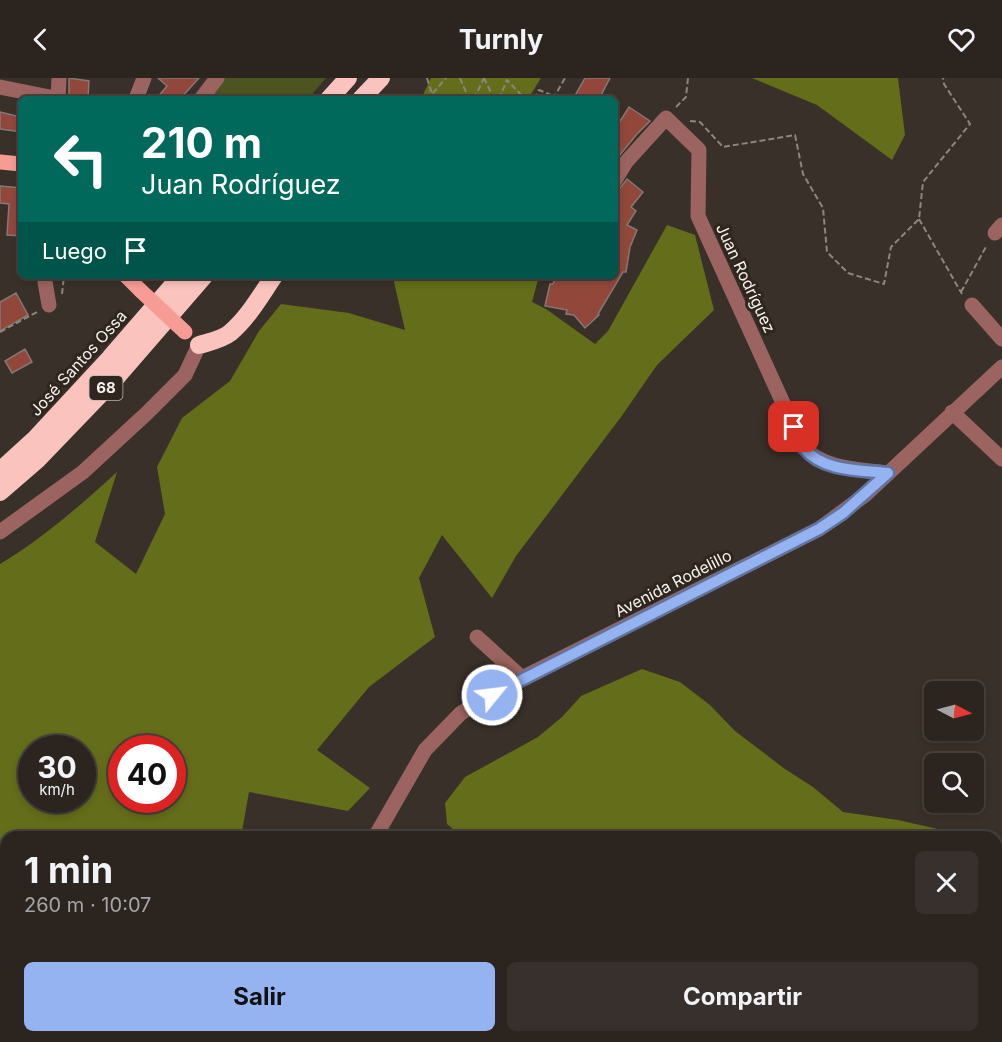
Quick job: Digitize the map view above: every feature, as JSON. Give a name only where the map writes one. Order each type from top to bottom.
[{"type":"highway","points":[[332,96],[348,78]]},
{"type":"highway","points":[[366,96],[381,78]]},
{"type":"highway","name":"José Santos Ossa","points":[[0,471],[34,440],[110,358],[178,279]]},
{"type":"highway","name":"68","points":[[0,492],[37,460],[113,381],[201,279]]},
{"type":"highway","points":[[199,345],[218,340],[229,333],[252,308],[272,279]]},
{"type":"main road","points":[[0,162],[18,164]]},
{"type":"main road","points":[[129,279],[199,345]]},
{"type":"street","points":[[59,78],[59,96]]},
{"type":"street","points":[[137,96],[144,78]]},
{"type":"street","points":[[203,96],[217,78]]},
{"type":"street","points":[[0,87],[44,96]]},
{"type":"street","points":[[618,176],[666,118]]},
{"type":"street","name":"Juan Rodríguez","points":[[666,118],[699,150],[698,216],[803,447],[811,455],[829,464],[888,473]]},
{"type":"street","points":[[45,279],[49,305]]},
{"type":"street","points":[[972,305],[1002,339]]},
{"type":"street","points":[[0,532],[83,472],[147,413],[185,375],[199,345]]},
{"type":"street","name":"Avenida Rodelillo","points":[[378,831],[425,750],[444,728],[469,708],[522,678],[819,529],[843,513],[1002,367]]},
{"type":"street","points":[[952,412],[1002,459]]},
{"type":"street","points":[[477,637],[522,678]]},
{"type":"path","points":[[427,78],[432,94],[446,78]]},
{"type":"path","points":[[460,78],[468,96]]},
{"type":"path","points":[[475,96],[484,78]]},
{"type":"path","points":[[484,78],[493,96]]},
{"type":"path","points":[[555,96],[565,78]]},
{"type":"path","points":[[666,118],[686,97],[688,78]]},
{"type":"path","points":[[943,78],[944,84],[970,124],[923,182],[919,219],[961,292],[998,229]]},
{"type":"path","points":[[500,96],[507,80],[522,96]]},
{"type":"path","points":[[536,96],[539,90],[552,96]]},
{"type":"path","points":[[666,118],[700,122],[723,147],[795,135],[803,174],[823,208],[827,252],[848,273],[884,284],[891,247],[919,219]]},
{"type":"path","points":[[0,332],[49,305]]},
{"type":"green space","points":[[224,78],[326,78],[311,96],[209,96]]},
{"type":"green space","points":[[431,78],[541,78],[530,96],[422,96]]},
{"type":"green space","points":[[752,78],[898,78],[905,135],[892,160],[817,105]]},
{"type":"green space","points":[[667,225],[695,235],[714,310],[657,365],[621,417],[516,556],[492,598],[442,535],[419,578],[435,637],[369,687],[317,750],[370,788],[348,811],[249,792],[242,831],[0,831],[0,564],[61,521],[117,472],[95,542],[136,574],[165,514],[157,467],[182,418],[230,381],[259,331],[281,304],[349,313],[405,330],[394,279],[538,279],[532,302],[546,309],[595,344],[608,331]]},
{"type":"green space","points":[[642,669],[680,682],[710,705],[735,731],[813,787],[843,812],[898,820],[947,831],[455,831],[447,824],[445,803],[465,777],[538,737],[562,717],[581,696]]},
{"type":"building","points":[[69,78],[89,81],[88,96],[69,95]]},
{"type":"building","points":[[158,78],[199,78],[183,96],[159,96],[167,86]]},
{"type":"building","points":[[585,78],[610,78],[601,96],[575,96]]},
{"type":"building","points":[[629,107],[650,121],[618,157],[618,124]]},
{"type":"building","points":[[0,112],[18,116],[18,132],[0,129]]},
{"type":"building","points":[[627,179],[643,192],[631,207],[636,211],[627,225],[637,230],[630,247],[626,272],[623,272],[599,315],[585,328],[574,315],[566,314],[567,310],[545,306],[550,284],[553,284],[555,279],[618,279],[618,189]]},
{"type":"building","points":[[0,186],[18,188],[18,236],[7,235],[9,204],[0,203]]},
{"type":"building","points":[[16,293],[28,315],[0,331],[0,302]]},
{"type":"building","points":[[25,349],[32,362],[12,373],[5,361]]},
{"type":"route","points":[[492,695],[819,529],[843,513],[888,473],[839,467],[819,460],[803,447],[794,427]]}]
